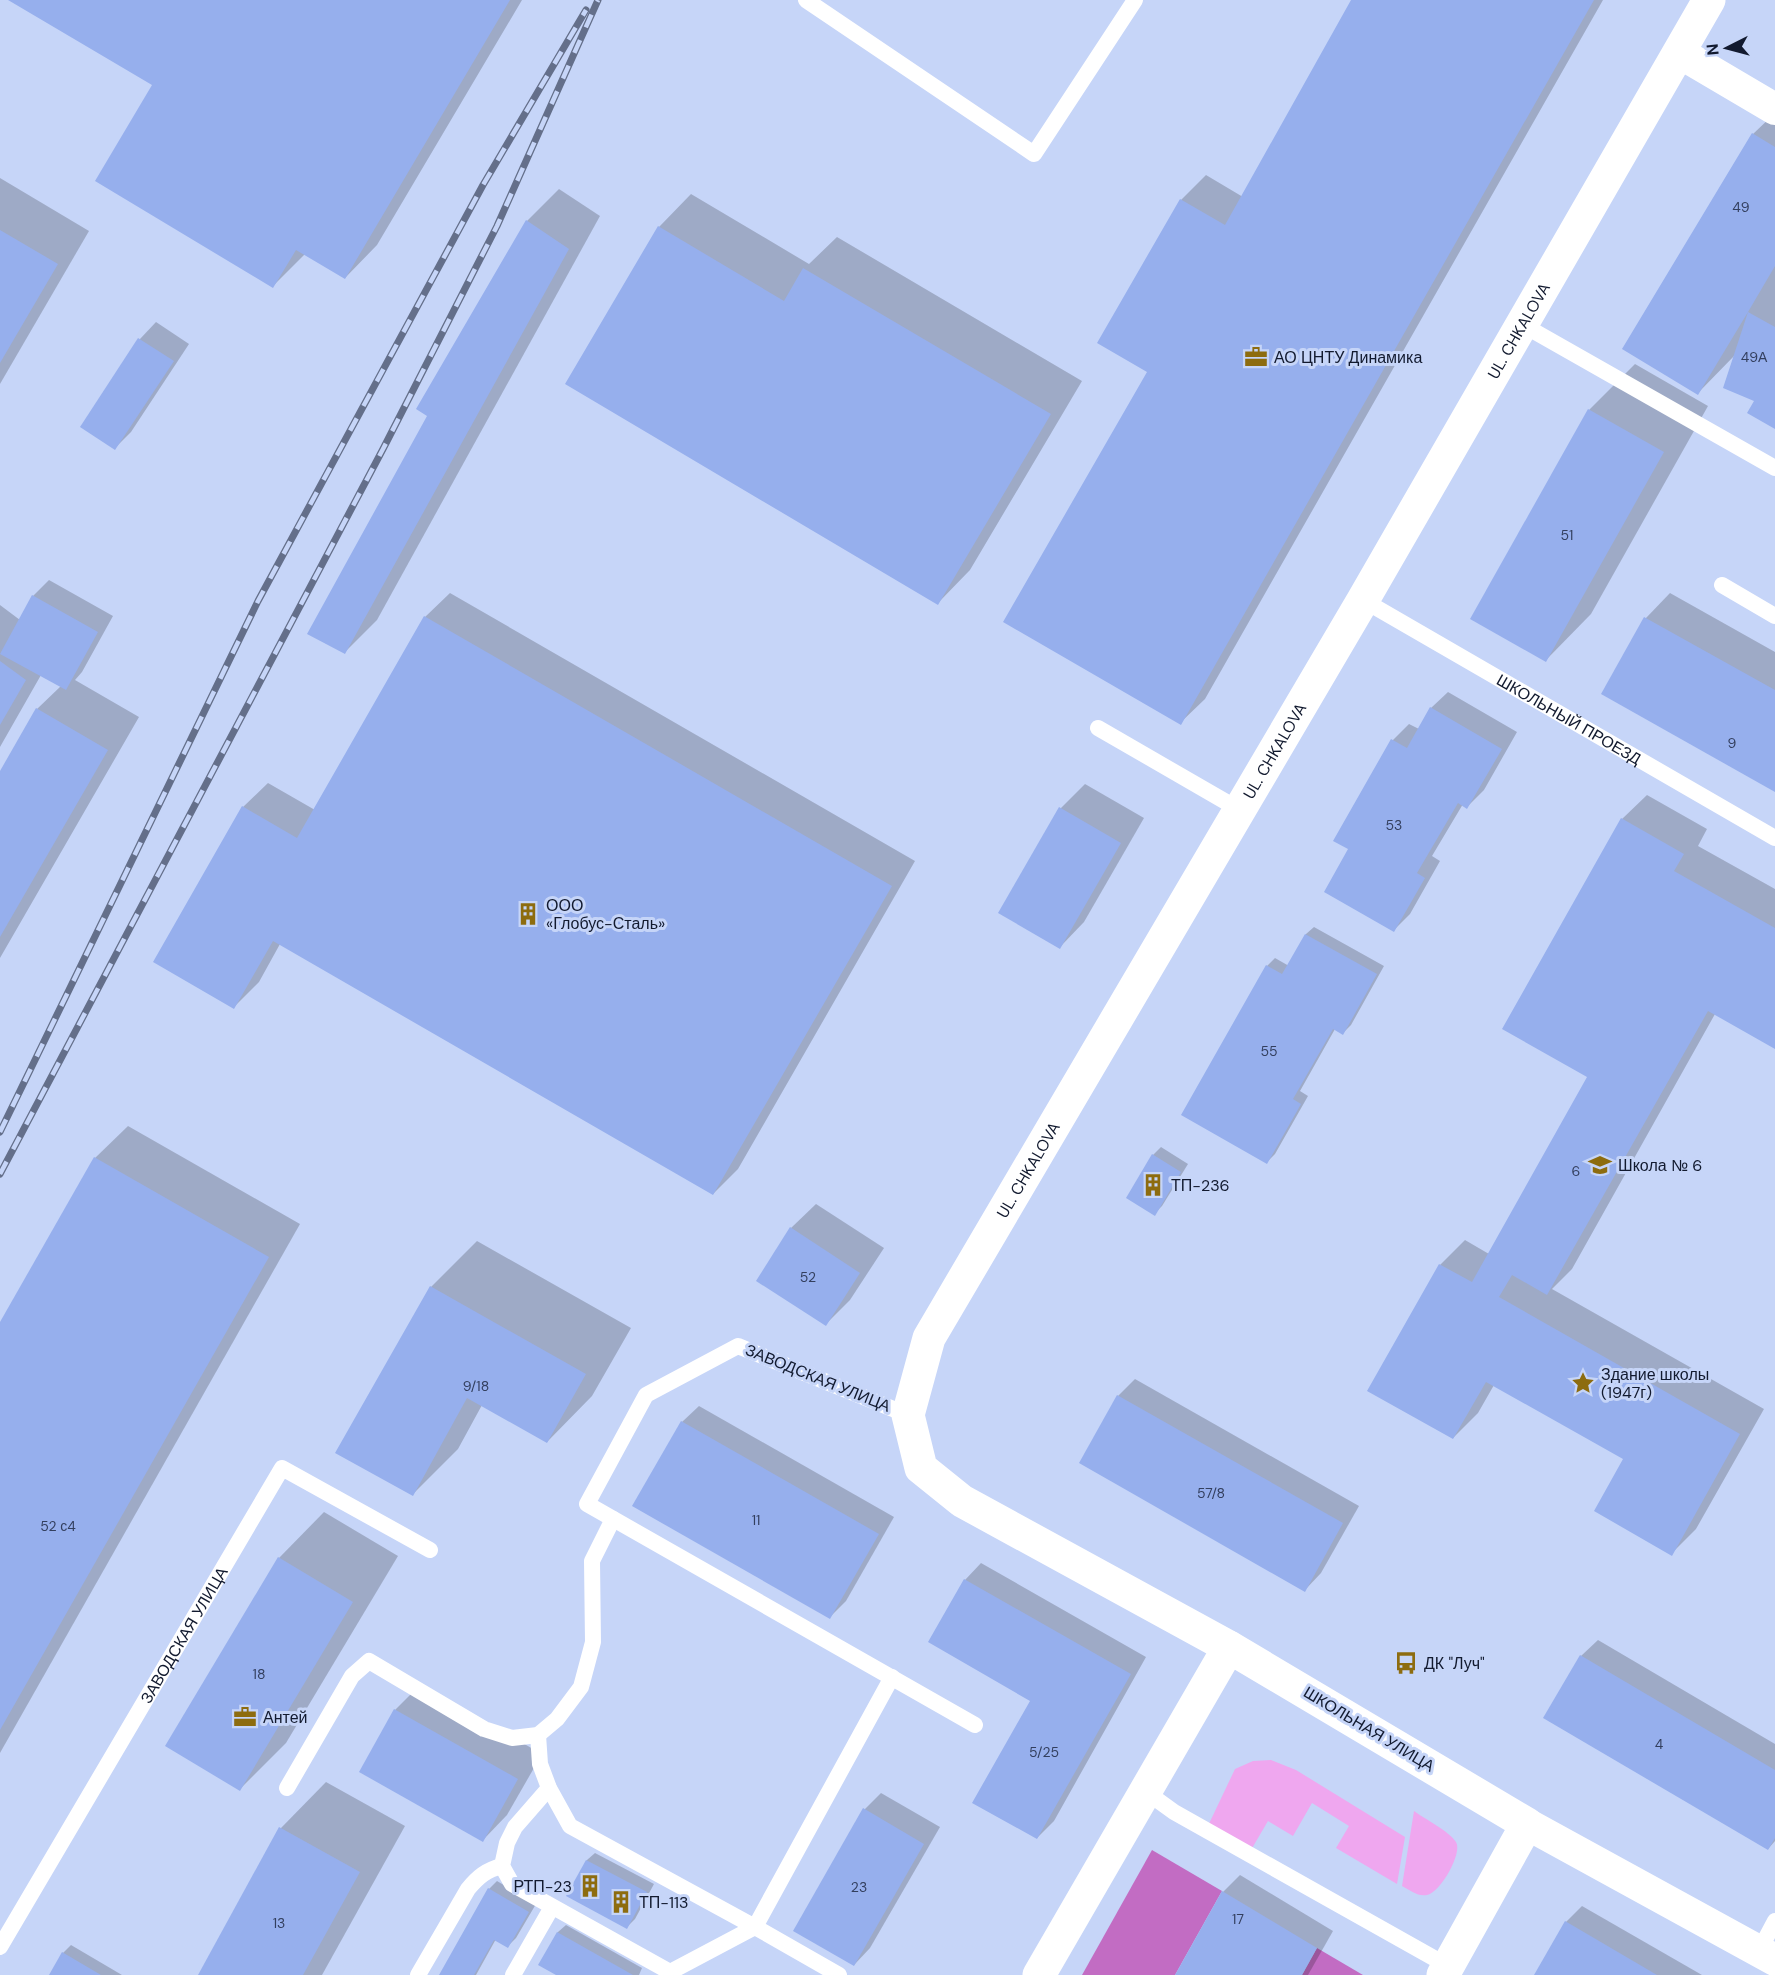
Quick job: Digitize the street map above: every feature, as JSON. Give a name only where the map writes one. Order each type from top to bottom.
[{"type":"street","name":"UL. CHKALOVA","points":[[962,1501],[921,1468],[908,1415],[929,1338],[1363,600],[1709,0]]},
{"type":"street","points":[[1680,53],[1775,109]]},
{"type":"street","name":"ШКОЛЬНАЯ УЛИЦА","points":[[962,1501],[1229,1647],[1527,1824],[1767,1955]]},
{"type":"street","points":[[1039,1975],[1229,1647]]},
{"type":"street","points":[[1446,1971],[1527,1824]]},
{"type":"lane","points":[[806,0],[1034,154],[1135,0]]},
{"type":"lane","points":[[1523,325],[1775,468]]},
{"type":"lane","points":[[1722,585],[1775,616]]},
{"type":"lane","name":"ШКОЛЬНЫЙ ПРОЕЗД","points":[[1363,600],[1775,838]]},
{"type":"lane","points":[[1098,728],[1240,810]]},
{"type":"lane","name":"ЗАВОДСКАЯ УЛИЦА","points":[[613,1519],[587,1504],[646,1395],[738,1346],[908,1415]]},
{"type":"lane","name":"ЗАВОДСКАЯ УЛИЦА","points":[[0,1947],[282,1468],[430,1550]]},
{"type":"lane","points":[[287,1788],[352,1676],[369,1661],[484,1729],[512,1738],[537,1735],[557,1719],[581,1687],[593,1642],[592,1562],[613,1519],[975,1725]]},
{"type":"lane","points":[[549,1788],[515,1827],[507,1843],[502,1866],[512,1884],[669,1973],[755,1927],[892,1677]]},
{"type":"lane","points":[[537,1735],[540,1764],[549,1788],[570,1826],[755,1927],[829,1972]]},
{"type":"lane","points":[[1145,1791],[1174,1812],[1446,1971]]},
{"type":"lane","points":[[418,1975],[468,1889],[478,1877],[490,1869],[502,1866]]},
{"type":"lane","points":[[513,1975],[552,1907]]},
{"type":"lane","points":[[1767,1955],[1775,1921]]},
{"type":"shaded area","points":[[1271,1760],[1296,1770],[1405,1837],[1397,1884],[1336,1848],[1349,1826],[1312,1803],[1293,1836],[1268,1821],[1248,1855],[1206,1830],[1235,1769],[1253,1761]]},
{"type":"shaded area","points":[[1414,1811],[1448,1834],[1456,1842],[1457,1847],[1453,1863],[1444,1880],[1432,1893],[1427,1895],[1417,1894],[1402,1886]]},
{"type":"shaded area","points":[[1152,1850],[1222,1891],[1175,1975],[1082,1975]]},
{"type":"shaded area","points":[[1317,1948],[1363,1975],[1302,1975]]},
{"type":"building","points":[[8,0],[510,0],[345,279],[296,250],[273,288],[95,181],[152,85]]},
{"type":"building","name":"АО ЦНТУ Динамика","points":[[1351,0],[1594,0],[1181,725],[1003,622],[1147,372],[1097,343],[1180,199],[1225,225]]},
{"type":"building","points":[[1752,133],[1775,147],[1775,266],[1698,395],[1622,349]]},
{"type":"building","points":[[526,220],[569,249],[345,654],[307,634],[427,416],[416,409]]},
{"type":"building","points":[[658,226],[784,301],[803,268],[1051,414],[938,605],[565,384]]},
{"type":"building","points":[[0,230],[58,264],[0,363]]},
{"type":"building","points":[[1748,312],[1775,327],[1775,429],[1747,413],[1754,401],[1723,388]]},
{"type":"building","points":[[138,338],[174,361],[115,450],[80,427]]},
{"type":"building","points":[[1588,409],[1664,452],[1546,662],[1470,619]]},
{"type":"building","points":[[32,595],[98,632],[66,690],[0,654]]},
{"type":"building","name":"ООО «Глобус-Сталь»","points":[[424,616],[892,886],[713,1195],[273,941],[234,1009],[153,962],[242,806],[297,838]]},
{"type":"building","points":[[1644,617],[1775,690],[1775,792],[1601,694]]},
{"type":"building","points":[[0,661],[26,680],[0,725]]},
{"type":"building","points":[[1430,707],[1502,749],[1467,809],[1458,803],[1417,873],[1425,878],[1394,932],[1324,892],[1348,849],[1333,841],[1391,739],[1407,748]]},
{"type":"building","points":[[36,708],[108,750],[0,937],[0,771]]},
{"type":"building","points":[[1059,807],[1121,843],[1060,949],[998,913]]},
{"type":"building","points":[[1621,818],[1684,854],[1674,871],[1775,928],[1775,1049],[1708,1011],[1547,1295],[1512,1275],[1499,1297],[1740,1434],[1672,1556],[1594,1511],[1623,1459],[1486,1382],[1453,1439],[1367,1391],[1439,1264],[1472,1282],[1587,1077],[1502,1029]]},
{"type":"building","points":[[1305,934],[1377,974],[1343,1035],[1333,1029],[1293,1099],[1301,1104],[1267,1164],[1181,1115],[1266,965],[1282,974]]},
{"type":"building","name":"ТП-236","points":[[1152,1154],[1181,1172],[1155,1216],[1126,1198]]},
{"type":"building","points":[[94,1157],[269,1257],[0,1730],[0,1322]]},
{"type":"building","points":[[790,1227],[860,1273],[826,1326],[756,1281]]},
{"type":"building","points":[[430,1286],[586,1374],[547,1443],[467,1398],[413,1496],[335,1453]]},
{"type":"building","points":[[1117,1395],[1343,1523],[1305,1592],[1079,1463]]},
{"type":"building","points":[[681,1421],[879,1534],[830,1619],[632,1506]]},
{"type":"building","points":[[278,1557],[353,1602],[240,1791],[165,1746]]},
{"type":"building","points":[[964,1579],[1131,1674],[1037,1839],[972,1803],[1030,1701],[928,1642]]},
{"type":"building","points":[[1580,1655],[1775,1770],[1775,1838],[1768,1850],[1543,1718]]},
{"type":"building","points":[[394,1709],[518,1779],[483,1842],[359,1772]]},
{"type":"building","points":[[863,1808],[924,1844],[854,1966],[793,1931]]},
{"type":"building","points":[[279,1827],[360,1872],[303,1975],[198,1975]]},
{"type":"building","points":[[586,1860],[647,1892],[627,1929],[566,1896]]},
{"type":"building","points":[[488,1888],[529,1912],[508,1948],[494,1940],[474,1975],[439,1975]]},
{"type":"building","points":[[1222,1891],[1317,1948],[1302,1975],[1175,1975]]},
{"type":"building","points":[[1565,1921],[1657,1975],[1534,1975]]},
{"type":"building","points":[[557,1932],[633,1975],[556,1975],[538,1965]]},
{"type":"building","points":[[62,1952],[101,1975],[49,1975]]},
{"type":"railway","points":[[0,1174],[383,449],[497,226],[598,0]]},
{"type":"railway","points":[[0,1132],[258,601],[483,185],[586,10]]},
{"type":"place","name":"АО ЦНТУ Динамика","points":[[1256,357]]},
{"type":"place","name":"ООО «Глобус-Сталь»","points":[[528,914]]},
{"type":"place","name":"Школа № 6","points":[[1600,1165]]},
{"type":"place","name":"ТП-236","points":[[1153,1185]]},
{"type":"place","name":"Здание школы (1947г)","points":[[1583,1383]]},
{"type":"place","name":"ДК \"Луч\"","points":[[1406,1663]]},
{"type":"place","name":"Антей","points":[[245,1717]]},
{"type":"place","name":"РТП-23","points":[[590,1886]]},
{"type":"place","name":"ТП-113","points":[[621,1902]]}]
